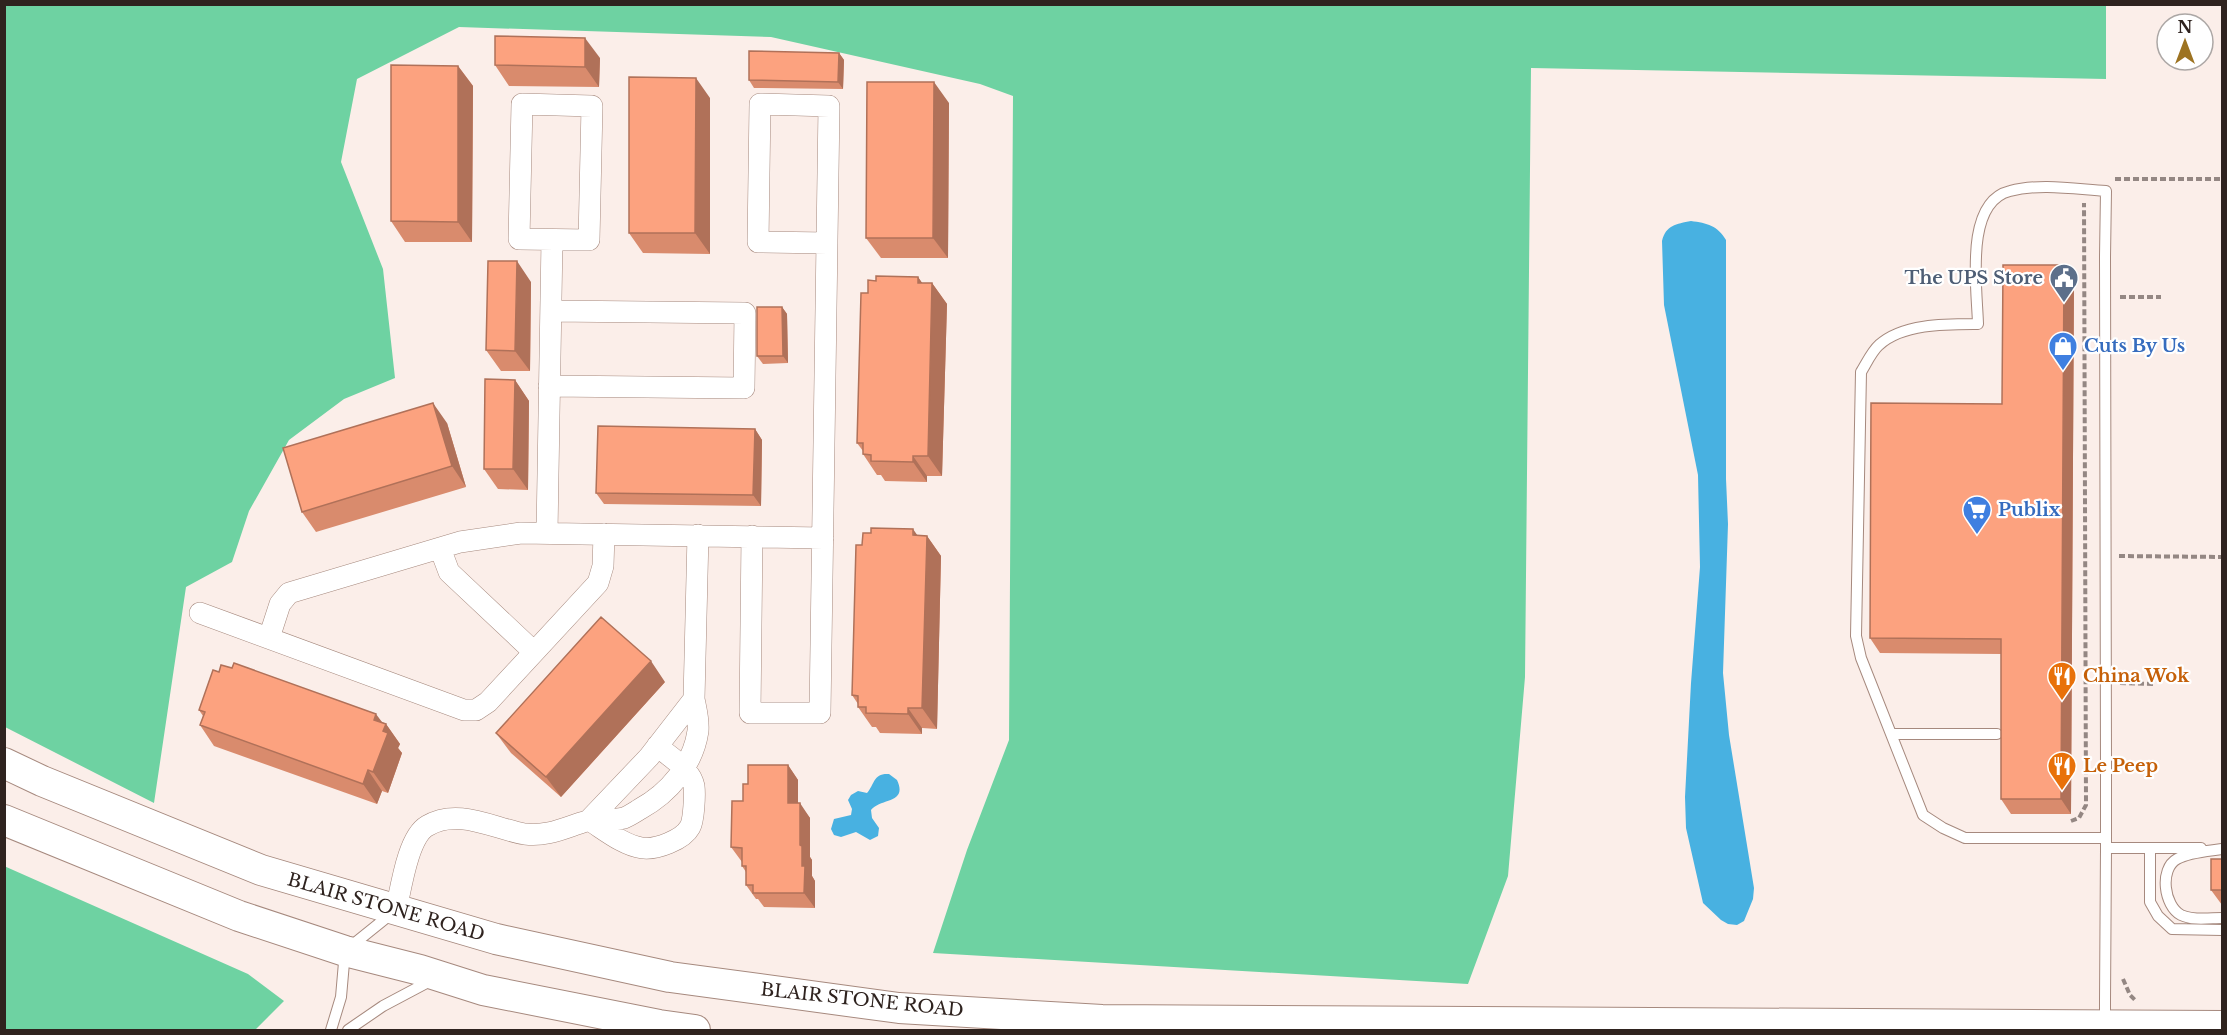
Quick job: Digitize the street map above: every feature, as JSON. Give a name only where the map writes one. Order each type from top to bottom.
[{"type":"main road","name":"BLAIR STONE ROAD","points":[[4,763],[42,781],[261,870],[496,939],[670,977],[898,1008],[1102,1020],[2105,1028],[2223,1026]]},
{"type":"main road","points":[[4,820],[239,916],[345,951],[483,990],[695,1030]]},
{"type":"street","points":[[522,105],[592,106],[589,240],[552,240],[519,239],[522,105]]},
{"type":"street","points":[[752,536],[750,713],[820,714],[823,538],[829,106],[760,105],[758,242],[827,243]]},
{"type":"street","points":[[547,533],[552,240]]},
{"type":"street","points":[[549,386],[744,388],[745,313],[551,311]]},
{"type":"street","points":[[269,638],[280,604],[289,592],[460,542],[521,533],[823,538]]},
{"type":"street","points":[[200,613],[464,710],[476,710],[488,702],[598,582],[603,566],[604,534]]},
{"type":"street","points":[[396,910],[411,851],[418,833],[428,825],[444,819],[460,819],[482,822],[526,834],[543,834],[565,830],[589,820],[625,818],[653,801],[673,784],[690,756],[698,732],[694,699],[698,536]]},
{"type":"street","points":[[440,548],[449,572],[534,652]]},
{"type":"street","points":[[589,820],[657,746],[694,699]]},
{"type":"street","points":[[589,820],[629,844],[644,848],[661,847],[676,840],[690,827],[694,809],[693,785],[684,767],[657,746]]},
{"type":"lane","points":[[2105,1028],[2106,843],[2106,191],[2036,187],[2008,191],[1993,199],[1980,223],[1976,240],[1978,324],[1926,325],[1891,337],[1878,345],[1861,372],[1856,636],[1861,657],[1923,815],[1943,828],[1965,838],[2106,843],[2150,848],[2223,849]]},
{"type":"lane","points":[[1891,734],[1997,734]]},
{"type":"lane","points":[[2150,848],[2150,902],[2158,916],[2172,929],[2223,930]]},
{"type":"lane","points":[[2223,849],[2177,859],[2169,867],[2166,880],[2167,898],[2172,908],[2181,915],[2191,918],[2223,918]]},
{"type":"lane","points":[[331,1030],[341,997],[345,951],[396,910]]},
{"type":"lane","points":[[348,1030],[383,1006],[439,976]]},
{"type":"path","points":[[2085,556],[2223,557]]},
{"type":"path","points":[[2122,971],[2125,987],[2137,1002]]},
{"type":"green space","points":[[2106,4],[2106,79],[1531,68],[1525,677],[1508,876],[1468,984],[933,953],[967,850],[1009,740],[1013,96],[980,84],[771,37],[459,27],[357,79],[341,162],[383,269],[395,378],[344,399],[289,440],[249,511],[232,562],[186,587],[154,803],[5,727],[4,5]]},
{"type":"green space","points":[[4,866],[248,974],[284,1001],[255,1030],[5,1030]]},
{"type":"water","points":[[1691,221],[1712,226],[1726,240],[1728,524],[1723,673],[1729,735],[1754,888],[1753,899],[1744,921],[1737,925],[1721,920],[1703,903],[1686,828],[1685,797],[1691,683],[1700,567],[1698,475],[1664,305],[1662,241],[1669,228]]},
{"type":"water","points":[[889,774],[897,780],[899,793],[892,800],[875,806],[871,810],[872,818],[879,828],[878,836],[870,840],[856,832],[841,837],[834,835],[831,829],[834,819],[851,815],[852,809],[848,800],[851,795],[858,791],[867,793],[877,777]]},
{"type":"building","points":[[495,36],[585,38],[585,67],[495,65]]},
{"type":"building","points":[[749,51],[839,53],[838,82],[749,80]]},
{"type":"building","points":[[391,65],[458,66],[458,222],[391,221]]},
{"type":"building","points":[[629,77],[696,78],[695,233],[629,233]]},
{"type":"building","points":[[867,82],[934,82],[933,238],[866,238]]},
{"type":"building","points":[[488,261],[517,261],[515,351],[486,350]]},
{"type":"building","name":"Publix","points":[[2003,265],[2064,265],[2061,799],[2001,799],[2001,639],[1870,638],[1871,403],[2002,404]]},
{"type":"building","points":[[876,276],[918,277],[918,283],[932,283],[928,456],[913,456],[913,462],[871,461],[871,455],[863,454],[863,443],[857,443],[861,293],[868,293],[868,280],[876,281]]},
{"type":"building","points":[[757,307],[782,307],[783,356],[757,356]]},
{"type":"building","points":[[485,379],[515,380],[513,469],[484,469]]},
{"type":"building","points":[[433,403],[452,466],[302,512],[283,448]]},
{"type":"building","points":[[598,426],[755,429],[753,495],[596,493]]},
{"type":"building","points":[[871,528],[913,529],[913,535],[927,536],[922,708],[908,708],[908,714],[866,713],[866,707],[858,707],[858,696],[852,695],[856,545],[862,545],[863,533],[871,533]]},
{"type":"building","points":[[601,617],[651,661],[546,777],[496,733]]},
{"type":"building","points":[[234,663],[376,714],[374,720],[386,724],[383,731],[388,733],[373,772],[368,770],[363,784],[200,725],[205,712],[199,710],[213,670],[219,672],[221,665],[232,668]]},
{"type":"building","points":[[748,765],[788,765],[788,803],[800,803],[800,845],[802,846],[802,866],[805,866],[804,893],[753,893],[753,885],[746,885],[746,866],[742,866],[742,848],[731,847],[732,801],[743,801],[743,784],[748,784]]},
{"type":"building","points":[[2211,859],[2223,859],[2223,890],[2211,890]]},
{"type":"place","name":"The UPS Store","points":[[2064,304]]},
{"type":"place","name":"Cuts By Us","points":[[2063,372]]},
{"type":"place","name":"Publix","points":[[1977,536]]},
{"type":"place","name":"China Wok","points":[[2062,702]]},
{"type":"place","name":"Le Peep","points":[[2062,792]]}]
